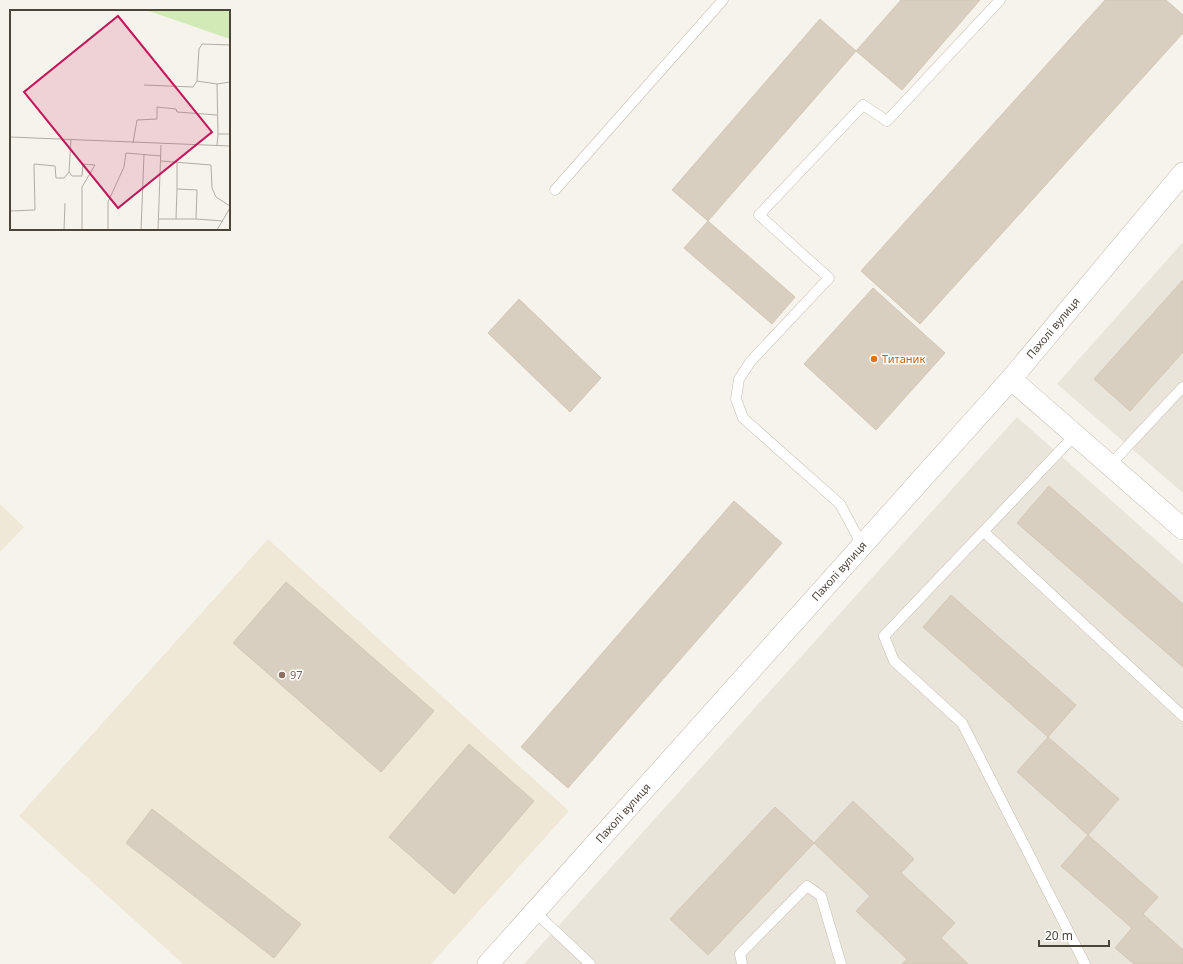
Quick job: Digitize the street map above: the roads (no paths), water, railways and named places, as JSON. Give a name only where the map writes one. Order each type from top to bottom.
[{"type":"street","name":"Пахолі вулиця","points":[[488,964],[1011,379],[1183,173]]},
{"type":"street","points":[[1011,379],[1183,529]]},
{"type":"lane","points":[[555,190],[723,0]]},
{"type":"lane","points":[[862,545],[840,504],[743,418],[736,399],[739,378],[751,360],[829,278],[759,216],[863,104],[887,121],[1000,0]]},
{"type":"lane","points":[[1110,465],[1183,387]]},
{"type":"lane","points":[[1075,435],[884,636],[894,662],[962,723],[1085,964]]},
{"type":"lane","points":[[984,532],[1183,716]]},
{"type":"lane","points":[[742,964],[740,954],[807,886],[821,896],[841,964]]},
{"type":"lane","points":[[535,912],[590,964]]},
{"type":"place","name":"Титаник","points":[[874,359]]},
{"type":"place","name":"97","points":[[282,675]]}]
